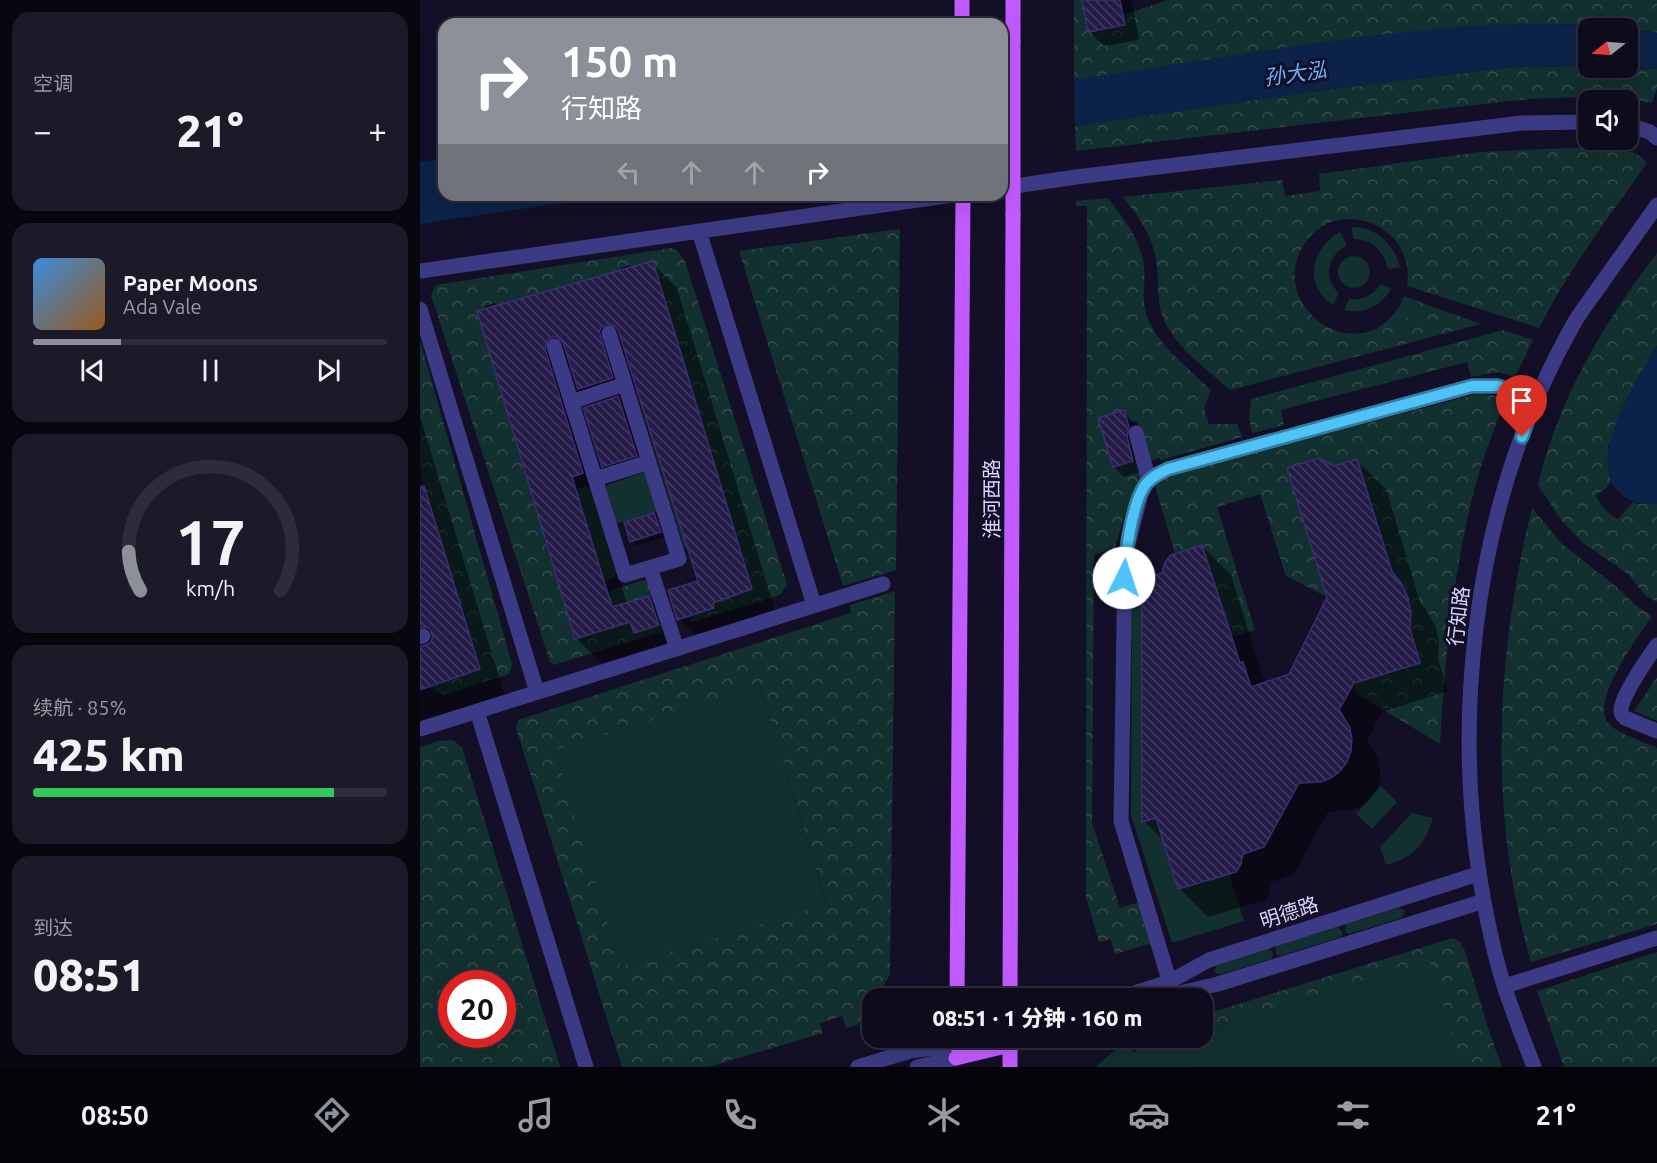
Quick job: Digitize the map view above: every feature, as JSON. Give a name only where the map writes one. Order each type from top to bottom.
[{"type":"main road","points":[[962,0],[962,18]]},
{"type":"main road","name":"淮河西路","points":[[1010,988],[1013,0]]},
{"type":"main road","name":"淮河西路","points":[[957,988],[963,201]]},
{"type":"main road","points":[[956,1052],[976,1048]]},
{"type":"main road","points":[[1010,1048],[1010,1067]]},
{"type":"lane","points":[[1008,187],[1522,123],[1578,122]]},
{"type":"lane","points":[[1638,128],[1650,132],[1657,138]]},
{"type":"lane","points":[[420,271],[914,201]]},
{"type":"lane","name":"行知路","points":[[1534,1067],[1493,947],[1478,874],[1470,798],[1469,739],[1476,633],[1488,552],[1509,475],[1536,399],[1573,324],[1657,205]]},
{"type":"lane","points":[[699,231],[814,605]]},
{"type":"lane","points":[[420,309],[537,692]]},
{"type":"lane","points":[[554,346],[625,575],[679,559],[609,333]]},
{"type":"lane","points":[[571,402],[625,384]]},
{"type":"lane","points":[[1171,988],[1121,821],[1125,556],[1141,494],[1149,481],[1168,469],[1472,386],[1498,386],[1536,399]]},
{"type":"lane","points":[[1136,433],[1149,481]]},
{"type":"lane","points":[[595,479],[649,462]]},
{"type":"lane","points":[[650,568],[677,649]]},
{"type":"lane","points":[[420,729],[883,584]]},
{"type":"lane","points":[[1657,645],[1632,685],[1621,709],[1621,714],[1625,718],[1657,731]]},
{"type":"lane","points":[[477,711],[586,1067]]},
{"type":"lane","name":"明德路","points":[[1171,988],[1209,960],[1478,874]]},
{"type":"lane","name":"明德路","points":[[1171,988],[1218,984],[1484,901]]},
{"type":"lane","points":[[1505,986],[1657,938]]},
{"type":"lane","points":[[858,1067],[910,1051],[956,1052]]},
{"type":"lane","points":[[916,1067],[956,1052]]},
{"type":"green space","points":[[1074,0],[1082,0],[1088,32],[1124,25],[1123,15],[1168,0],[1657,0],[1657,33],[1638,30],[1638,18],[1578,18],[1578,25],[1496,25],[1399,34],[1074,80]]},
{"type":"green space","points":[[1578,66],[1578,78],[1638,78],[1638,69],[1657,69],[1657,88],[1652,103],[1638,101],[1638,90],[1578,90],[1578,98],[1518,100],[1076,151],[1075,126],[1324,90],[1512,67]]},
{"type":"green space","points":[[1578,148],[1578,150],[1624,150],[1636,153],[1647,163],[1576,264],[1539,328],[1407,286],[1407,264],[1399,245],[1386,231],[1369,222],[1350,219],[1331,222],[1314,232],[1301,250],[1295,271],[1297,290],[1305,308],[1319,321],[1335,330],[1354,334],[1372,330],[1389,319],[1395,328],[1407,317],[1417,301],[1481,324],[1230,390],[1193,358],[1169,330],[1160,307],[1153,246],[1140,221],[1123,197],[1282,180],[1285,196],[1320,191],[1319,174],[1479,152]]},
{"type":"green space","points":[[1108,198],[1131,230],[1139,247],[1144,267],[1145,311],[1152,328],[1184,365],[1211,390],[1204,408],[1209,424],[1237,424],[1242,437],[1161,460],[1159,458],[1148,461],[1137,421],[1127,422],[1123,410],[1098,418],[1113,467],[1139,459],[1143,476],[1129,502],[1115,548],[1094,555],[1092,823],[1120,908],[1139,902],[1152,943],[1115,954],[1111,939],[1099,942],[1086,897],[1087,206],[1076,206],[1076,201]]},
{"type":"green space","points":[[1351,227],[1360,227],[1383,238],[1393,251],[1400,267],[1388,269],[1380,251],[1367,241],[1354,239]]},
{"type":"green space","points":[[900,229],[896,570],[843,586],[739,251]]},
{"type":"green space","points":[[1340,232],[1347,245],[1335,255],[1330,267],[1330,281],[1339,293],[1333,305],[1323,297],[1317,287],[1314,267],[1323,247]]},
{"type":"green space","points":[[676,249],[685,261],[787,585],[780,595],[692,622],[688,617],[714,608],[712,601],[734,597],[733,594],[752,588],[653,262],[631,268],[629,265],[612,274],[485,306],[494,355],[490,357],[520,445],[517,447],[524,472],[528,472],[535,495],[531,496],[537,515],[541,514],[547,535],[543,536],[551,562],[555,561],[562,585],[559,586],[563,601],[567,600],[574,623],[570,625],[575,639],[587,635],[588,637],[617,626],[607,592],[644,580],[651,582],[655,594],[624,604],[634,633],[662,624],[661,632],[554,665],[550,662],[431,295],[436,285]]},
{"type":"green space","points":[[1657,253],[1657,345],[1636,382],[1608,447],[1609,475],[1612,481],[1596,495],[1605,509],[1618,519],[1633,502],[1657,504],[1657,602],[1646,596],[1628,574],[1583,543],[1562,521],[1538,485],[1547,453],[1570,392],[1601,334]]},
{"type":"green space","points":[[1354,256],[1365,261],[1370,272],[1365,283],[1354,288],[1343,283],[1338,272],[1343,261]]},
{"type":"green space","points":[[1381,284],[1391,289],[1377,304],[1365,310],[1344,310],[1349,299],[1367,296]]},
{"type":"green space","points":[[1404,296],[1417,301],[1407,317],[1395,328],[1389,319],[1398,309]]},
{"type":"green space","points":[[1503,330],[1533,340],[1515,377],[1498,372],[1471,377],[1467,362],[1281,410],[1284,425],[1252,433],[1249,418],[1251,399]]},
{"type":"green space","points":[[420,340],[512,664],[510,673],[506,675],[444,695],[434,690],[431,684],[480,669],[420,471]]},
{"type":"green space","points":[[638,386],[688,548],[684,547],[636,390]]},
{"type":"green space","points":[[1477,394],[1492,395],[1505,401],[1478,476],[1461,550],[1447,647],[1440,744],[1357,694],[1354,684],[1419,663],[1410,629],[1411,613],[1408,598],[1401,583],[1392,572],[1357,459],[1332,466],[1328,462],[1317,459],[1288,468],[1327,597],[1286,576],[1260,494],[1217,507],[1255,630],[1232,637],[1202,545],[1175,553],[1155,486],[1167,475]]},
{"type":"green space","points":[[646,472],[658,510],[618,523],[615,521],[605,486]]},
{"type":"green space","points":[[586,486],[591,489],[616,572],[614,578],[604,581],[576,489]]},
{"type":"green space","points":[[1532,508],[1562,544],[1652,616],[1618,668],[1605,699],[1604,713],[1612,727],[1657,748],[1657,924],[1531,962],[1517,906],[1508,850],[1501,735],[1510,621]]},
{"type":"green space","points":[[1132,580],[1142,580],[1142,821],[1156,818],[1178,889],[1229,874],[1244,921],[1172,943],[1131,815]]},
{"type":"green space","points":[[895,591],[890,975],[882,988],[862,988],[862,1019],[858,1025],[846,1028],[842,1016],[820,1023],[823,1033],[708,1067],[622,1067],[516,728],[518,720],[851,613],[850,605]],"holes":[[[760,687],[827,904],[621,967],[555,750]]]},
{"type":"green space","points":[[1657,677],[1657,721],[1634,711]]},
{"type":"green space","points":[[760,687],[827,905],[621,967],[555,750]]},
{"type":"green space","points":[[453,740],[462,747],[560,1067],[420,1067],[420,747],[438,741]]},
{"type":"green space","points":[[1381,786],[1397,802],[1372,829],[1356,814]]},
{"type":"green space","points":[[1412,813],[1433,818],[1426,836],[1411,854],[1386,865],[1380,847]]},
{"type":"green space","points":[[1398,908],[1404,910],[1405,913],[1401,918],[1349,934],[1345,932],[1346,924]]},
{"type":"green space","points":[[1338,927],[1343,933],[1341,937],[1280,956],[1276,954],[1277,946]]},
{"type":"green space","points":[[1453,938],[1460,942],[1465,951],[1502,1067],[1462,1067],[1430,962],[1213,1028],[1213,1012]]},
{"type":"green space","points":[[1268,949],[1272,951],[1271,959],[1219,975],[1214,971],[1216,966]]},
{"type":"green space","points":[[1657,952],[1657,1067],[1564,1067],[1537,991]]},
{"type":"green space","points":[[1430,962],[1463,1067],[1095,1067],[1117,1048],[1131,1048],[1132,1052],[1145,1048],[1213,1048],[1213,1028]]},
{"type":"water","name":"孙大泓","points":[[1502,24],[1578,25],[1578,66],[1512,67],[1324,90],[1008,136],[1008,88],[1353,38]]},
{"type":"water","points":[[1638,30],[1657,33],[1657,69],[1638,68]]},
{"type":"water","points":[[438,159],[438,201],[577,201],[420,224],[420,162]]},
{"type":"water","points":[[1657,345],[1657,504],[1645,504],[1629,500],[1616,489],[1609,474],[1608,456],[1611,437],[1619,416]]},
{"type":"pier","points":[[1074,77],[1075,129],[1008,139],[1008,85]]},
{"type":"building","points":[[1082,0],[1120,0],[1125,25],[1088,32]]},
{"type":"building","points":[[653,261],[752,589],[713,603],[714,608],[677,620],[668,590],[698,581],[618,330],[615,326],[607,324],[599,331],[613,378],[578,389],[563,343],[557,337],[552,337],[547,340],[545,349],[583,473],[572,477],[612,607],[649,596],[659,625],[634,633],[630,622],[575,639],[477,311]]},
{"type":"building","points":[[618,396],[637,456],[602,467],[583,408]]},
{"type":"building","points":[[1124,410],[1129,427],[1127,436],[1133,461],[1113,467],[1098,418]]},
{"type":"building","points":[[1319,458],[1334,466],[1357,459],[1392,572],[1401,583],[1408,598],[1411,613],[1410,629],[1420,663],[1354,683],[1339,710],[1350,728],[1352,740],[1347,762],[1340,771],[1320,782],[1299,783],[1264,847],[1243,854],[1236,872],[1178,889],[1156,818],[1142,822],[1142,580],[1162,573],[1165,562],[1171,555],[1202,545],[1240,663],[1243,662],[1251,687],[1289,674],[1327,597],[1287,468]]},
{"type":"building","points":[[424,486],[480,669],[420,690],[420,647],[430,643],[433,637],[429,628],[420,627],[420,487]]},
{"type":"building","points":[[654,513],[661,532],[630,542],[624,522]]},
{"type":"route","points":[[1124,578],[1125,556],[1141,494],[1149,481],[1168,469],[1472,386],[1498,386],[1536,399],[1522,437]]}]
